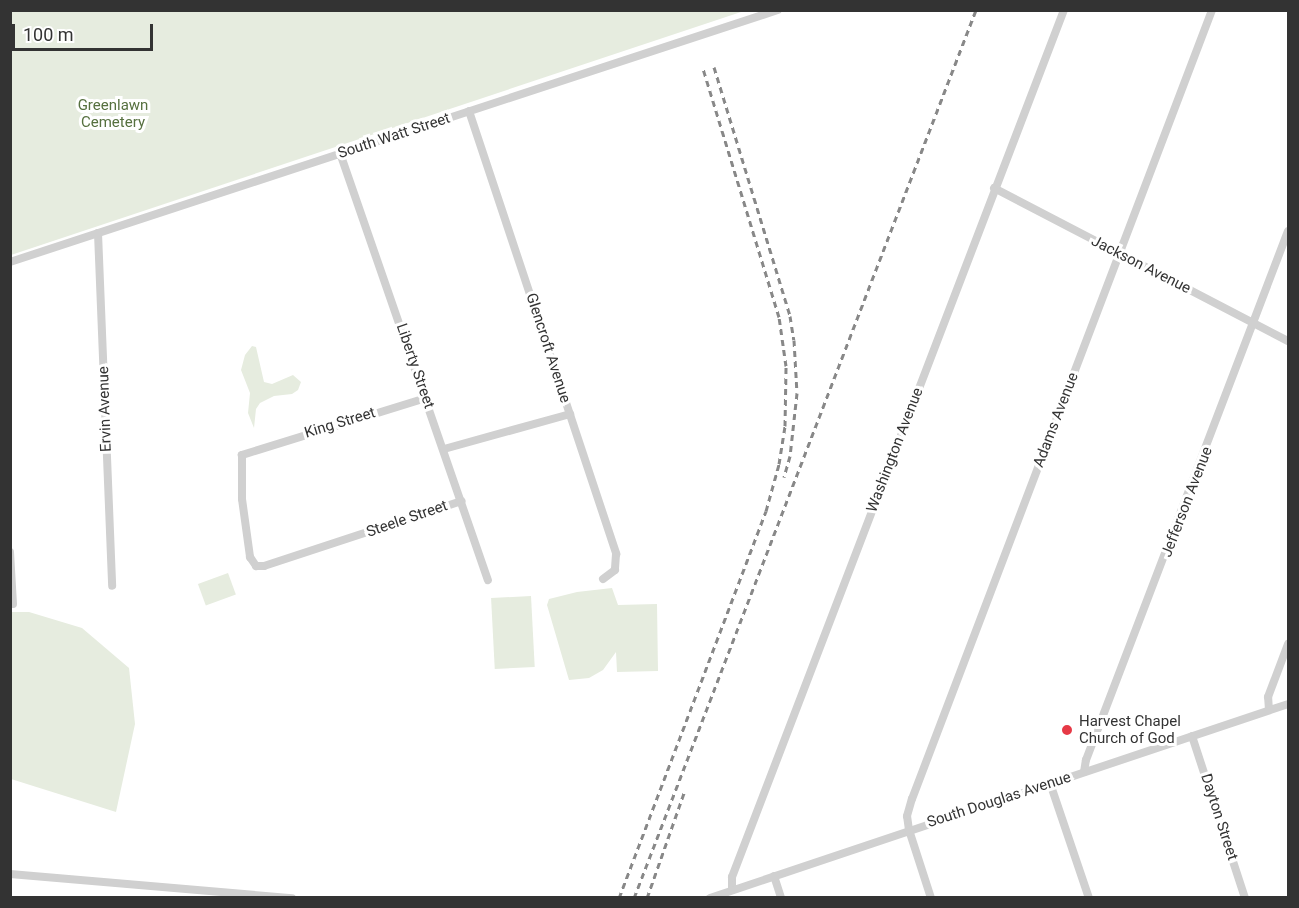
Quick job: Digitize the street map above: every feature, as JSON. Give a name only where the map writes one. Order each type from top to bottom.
[{"type":"street","name":"South Watt Street","points":[[10,262],[778,10]]},
{"type":"street","name":"Washington Avenue","points":[[732,890],[732,877],[1064,10]]},
{"type":"street","name":"Adams Avenue","points":[[909,830],[907,816],[912,799],[1212,10]]},
{"type":"street","name":"Glencroft Avenue","points":[[469,111],[615,554],[615,570],[603,579]]},
{"type":"street","name":"Liberty Street","points":[[340,153],[488,580]]},
{"type":"street","name":"Jackson Avenue","points":[[994,188],[1288,341]]},
{"type":"street","name":"Jefferson Avenue","points":[[1084,772],[1086,760],[1255,323],[1288,231]]},
{"type":"street","name":"Ervin Avenue","points":[[98,233],[112,586]]},
{"type":"street","name":"King Street","points":[[254,449],[426,398]]},
{"type":"street","points":[[444,449],[570,414]]},
{"type":"street","name":"Steele Street","points":[[254,449],[240,458],[245,524],[250,557],[256,566],[273,564],[462,501]]},
{"type":"street","points":[[10,552],[13,604]]},
{"type":"street","points":[[1269,710],[1268,697],[1288,644]]},
{"type":"street","name":"South Douglas Avenue","points":[[711,897],[1288,704]]},
{"type":"street","name":"Dayton Street","points":[[1192,736],[1245,897]]},
{"type":"street","points":[[1050,783],[1089,897]]},
{"type":"street","points":[[909,830],[932,897]]},
{"type":"street","points":[[10,874],[292,897]]},
{"type":"street","points":[[774,876],[781,897]]},
{"type":"green space","name":"Greenlawn Cemetery","points":[[11,10],[744,10],[744,11],[11,255]]},
{"type":"green space","points":[[252,346],[256,347],[264,382],[272,384],[293,375],[301,382],[298,390],[292,394],[274,396],[260,403],[256,409],[254,428],[248,413],[250,393],[241,370],[245,355]]},
{"type":"green space","points":[[228,573],[236,595],[206,606],[198,584]]},
{"type":"green space","points":[[612,588],[618,605],[657,604],[658,671],[617,672],[616,652],[603,670],[589,678],[569,680],[547,605],[549,599],[577,592]]},
{"type":"green space","points":[[531,596],[535,667],[495,669],[491,598]]},
{"type":"green space","points":[[11,612],[29,612],[82,628],[129,668],[135,724],[116,812],[11,779]]},
{"type":"railway","points":[[634,898],[976,10]]},
{"type":"railway","points":[[714,67],[790,316],[794,340],[797,393],[790,456],[784,477]]},
{"type":"railway","points":[[619,898],[766,511],[779,464],[785,426],[786,366],[779,317],[703,69]]},
{"type":"railway","points":[[647,898],[685,790]]},
{"type":"place","name":"Harvest Chapel Church of God","points":[[1067,730]]}]
